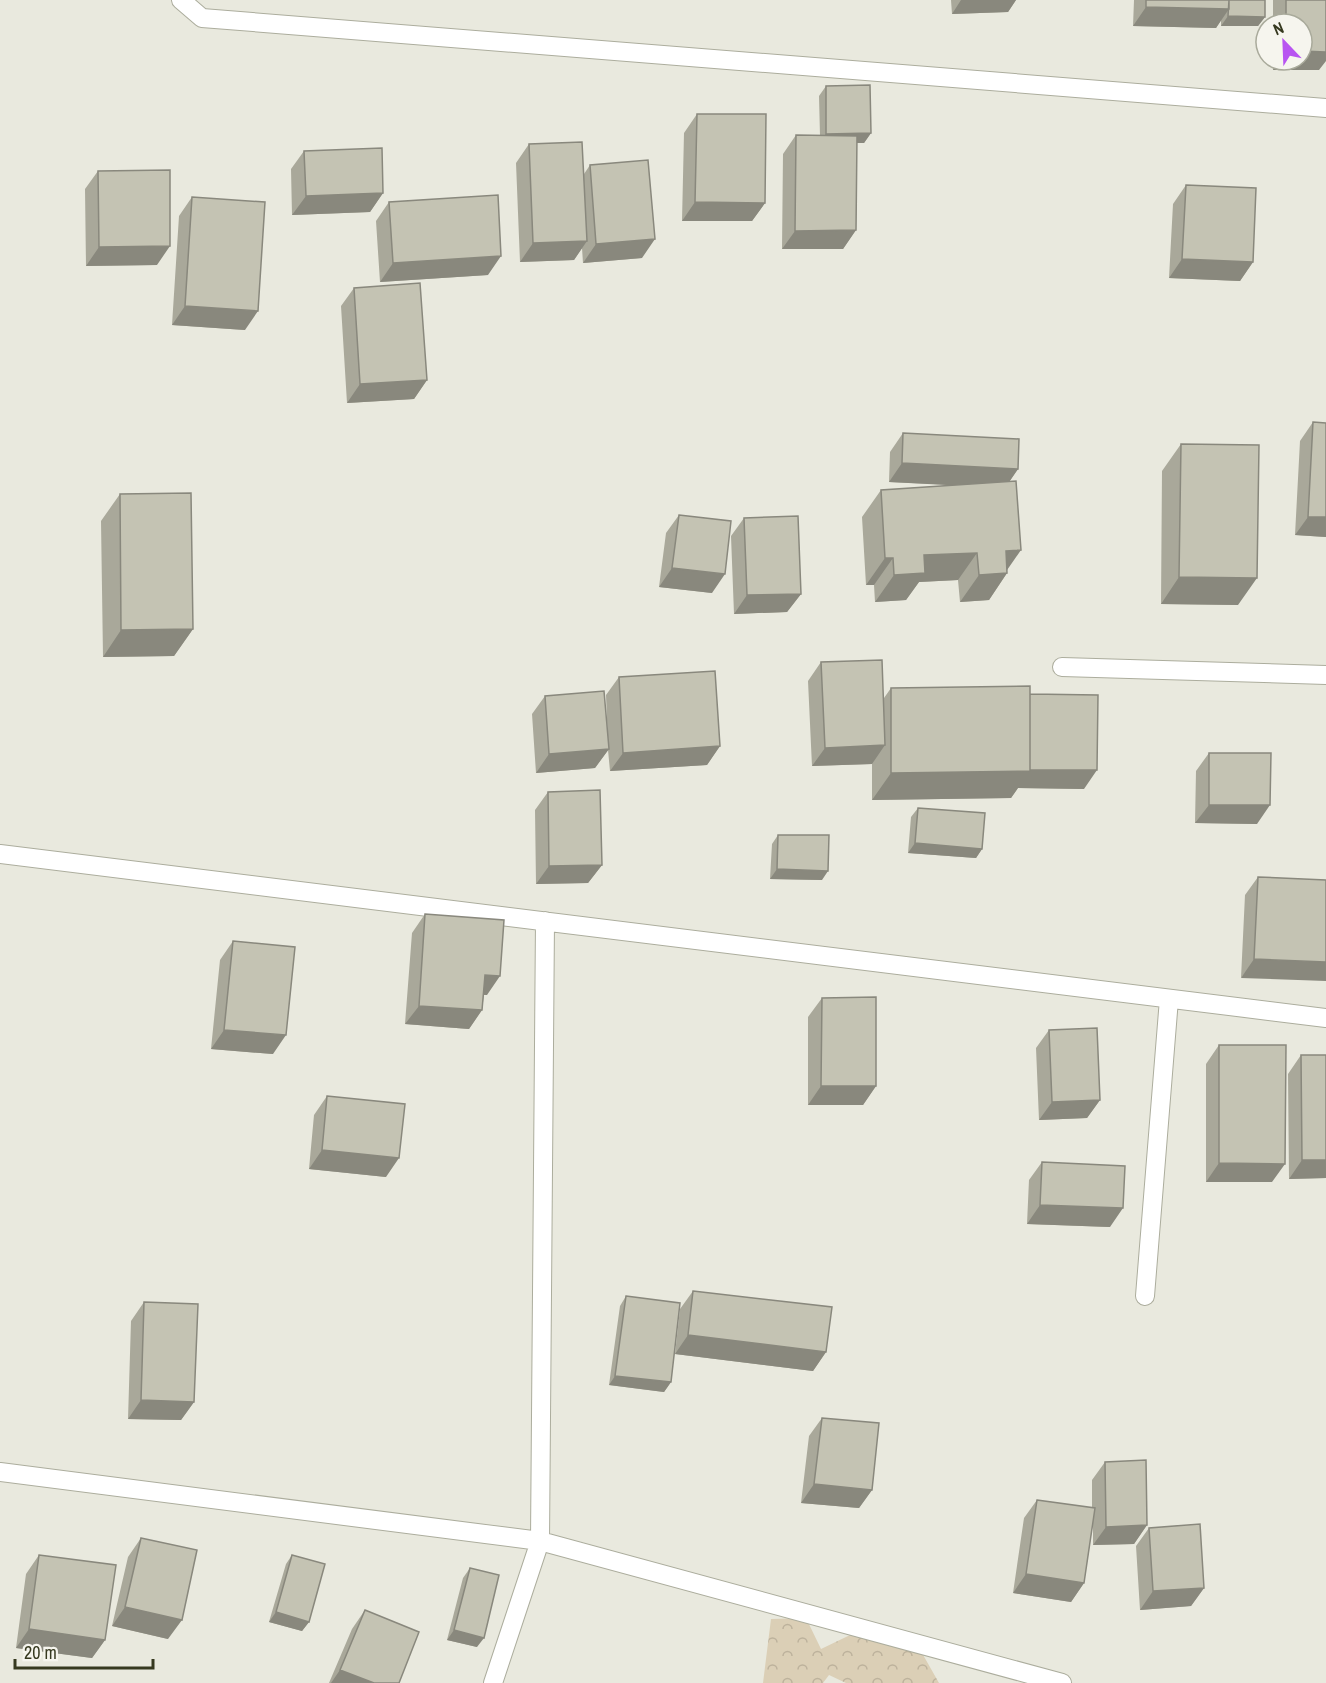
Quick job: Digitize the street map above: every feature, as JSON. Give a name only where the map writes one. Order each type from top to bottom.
[{"type":"street","points":[[181,0],[202,18],[1326,108]]},
{"type":"street","points":[[1062,668],[1326,675]]},
{"type":"street","points":[[0,854],[1326,1018]]},
{"type":"street","points":[[493,1683],[540,1540],[545,921]]},
{"type":"street","points":[[1145,1296],[1168,999]]},
{"type":"street","points":[[0,1472],[540,1540],[1062,1683]]},
{"type":"green space","points":[[806,1618],[821,1649],[873,1624],[922,1653],[939,1683],[846,1683],[829,1675],[823,1683],[763,1683],[771,1619]]},
{"type":"building","points":[[1146,0],[1229,0],[1229,9],[1146,7]]},
{"type":"building","points":[[1229,0],[1265,0],[1265,12],[1254,12],[1254,17],[1228,16]]},
{"type":"building","points":[[1286,0],[1326,0],[1326,52],[1314,52],[1314,12],[1286,12]]},
{"type":"building","points":[[870,85],[871,133],[826,134],[826,86]]},
{"type":"building","points":[[697,114],[766,114],[765,203],[695,202]]},
{"type":"building","points":[[796,135],[857,136],[856,230],[795,231]]},
{"type":"building","points":[[582,142],[587,241],[533,243],[529,144]]},
{"type":"building","points":[[382,148],[383,193],[306,196],[304,151]]},
{"type":"building","points":[[648,160],[655,239],[596,244],[590,165]]},
{"type":"building","points":[[170,170],[170,246],[99,247],[98,171]]},
{"type":"building","points":[[1186,185],[1256,188],[1253,262],[1182,259]]},
{"type":"building","points":[[498,195],[501,256],[393,263],[389,202]]},
{"type":"building","points":[[192,197],[265,202],[258,311],[185,306]]},
{"type":"building","points":[[420,283],[427,380],[360,384],[354,288]]},
{"type":"building","points":[[1313,422],[1326,423],[1326,517],[1308,517]]},
{"type":"building","points":[[903,433],[1019,439],[1018,469],[902,463]]},
{"type":"building","points":[[1181,444],[1259,445],[1257,578],[1179,577]]},
{"type":"building","points":[[1016,481],[1021,550],[1006,551],[1007,573],[979,575],[977,553],[924,555],[925,573],[894,575],[893,558],[885,558],[881,490]]},
{"type":"building","points":[[191,493],[193,629],[121,630],[120,494]]},
{"type":"building","points":[[679,515],[731,521],[725,574],[672,568]]},
{"type":"building","points":[[798,516],[801,594],[747,595],[744,518]]},
{"type":"building","points":[[882,660],[885,745],[825,748],[821,662]]},
{"type":"building","points":[[715,671],[720,746],[623,753],[619,677]]},
{"type":"building","points":[[1030,686],[1030,771],[891,773],[891,688]]},
{"type":"building","points":[[604,691],[609,749],[549,754],[545,696]]},
{"type":"building","points":[[1030,694],[1098,695],[1097,770],[1030,770]]},
{"type":"building","points":[[1209,753],[1271,753],[1270,805],[1209,805]]},
{"type":"building","points":[[600,790],[602,865],[549,866],[548,792]]},
{"type":"building","points":[[918,808],[985,813],[982,849],[915,843]]},
{"type":"building","points":[[778,835],[829,835],[828,871],[777,869]]},
{"type":"building","points":[[1258,877],[1326,880],[1326,962],[1254,959]]},
{"type":"building","points":[[425,914],[504,920],[500,976],[485,975],[482,1010],[419,1006]]},
{"type":"building","points":[[233,941],[295,947],[286,1035],[224,1030]]},
{"type":"building","points":[[876,997],[876,1086],[821,1086],[822,998]]},
{"type":"building","points":[[1097,1028],[1100,1100],[1052,1102],[1049,1030]]},
{"type":"building","points":[[1219,1045],[1286,1045],[1285,1164],[1219,1163]]},
{"type":"building","points":[[1301,1055],[1326,1055],[1326,1160],[1302,1160]]},
{"type":"building","points":[[327,1096],[405,1104],[399,1158],[322,1150]]},
{"type":"building","points":[[1042,1162],[1125,1166],[1123,1208],[1040,1205]]},
{"type":"building","points":[[693,1291],[832,1307],[826,1352],[688,1335]]},
{"type":"building","points":[[626,1296],[680,1303],[671,1382],[615,1376]]},
{"type":"building","points":[[144,1302],[198,1304],[194,1402],[141,1400]]},
{"type":"building","points":[[822,1418],[879,1423],[872,1490],[814,1484]]},
{"type":"building","points":[[1146,1460],[1147,1525],[1106,1527],[1105,1462]]},
{"type":"building","points":[[1037,1500],[1095,1508],[1084,1583],[1026,1574]]},
{"type":"building","points":[[1200,1524],[1204,1588],[1153,1591],[1149,1528]]},
{"type":"building","points":[[141,1538],[197,1550],[182,1620],[125,1607]]},
{"type":"building","points":[[39,1555],[116,1565],[105,1640],[29,1629]]},
{"type":"building","points":[[292,1555],[325,1564],[309,1622],[276,1612]]},
{"type":"building","points":[[470,1568],[499,1575],[484,1638],[454,1630]]},
{"type":"building","points":[[365,1610],[419,1632],[399,1683],[374,1683],[340,1670]]}]
